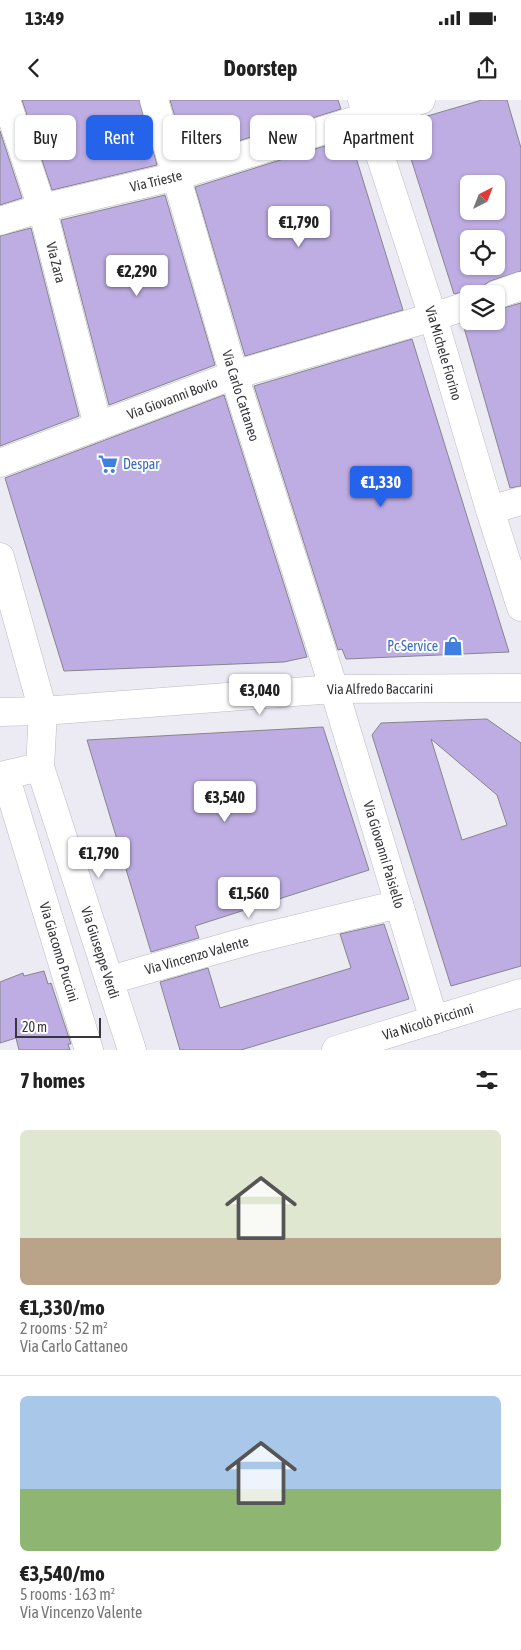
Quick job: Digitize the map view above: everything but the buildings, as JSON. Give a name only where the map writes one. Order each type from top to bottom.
[{"type":"street","name":"Via Zara","points":[[6,100],[42,208],[98,426]]},
{"type":"street","name":"Via Carlo Cattaneo","points":[[154,100],[234,376],[334,689]]},
{"type":"street","name":"Via Trieste","points":[[0,221],[42,208],[177,176],[364,108],[421,100]]},
{"type":"street","name":"Via Michele Fiorino","points":[[364,108],[433,317],[521,607]]},
{"type":"street","points":[[505,292],[521,286]]},
{"type":"street","name":"Via Giovanni Bovio","points":[[0,464],[234,376],[460,308]]},
{"type":"street","points":[[490,510],[521,501]]},
{"type":"street","name":"Via Giuseppe Verdi","points":[[0,557],[43,711],[40,767],[132,1050]]},
{"type":"street","name":"Via Alfredo Baccarini","points":[[0,712],[43,711],[334,689],[521,688]]},
{"type":"street","name":"Via Giovanni Paisiello","points":[[334,689],[434,1020]]},
{"type":"street","name":"Via Giacomo Puccini","points":[[40,767],[5,775],[89,1050]]},
{"type":"street","name":"Via Vincenzo Valente","points":[[110,980],[250,940],[399,904]]},
{"type":"street","name":"Via Nicolò Piccinni","points":[[336,1050],[521,993]]},
{"type":"place","name":"Despar","points":[[108,464]]},
{"type":"place","name":"Pc Service","points":[[453,646]]}]
